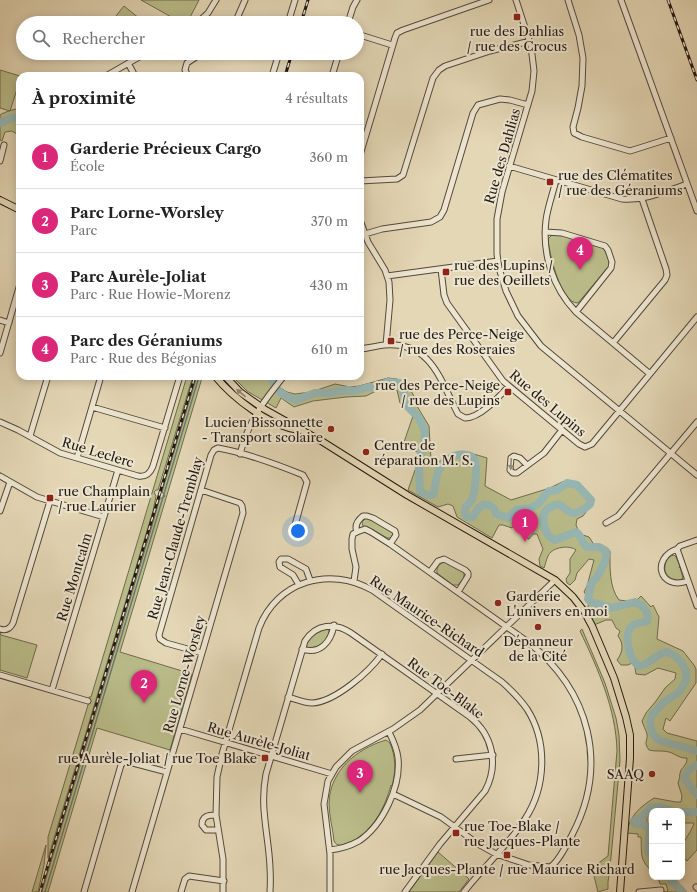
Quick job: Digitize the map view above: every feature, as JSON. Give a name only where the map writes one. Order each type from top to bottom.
[{"type":"main road","points":[[0,200],[16,208]]},
{"type":"main road","points":[[219,380],[235,396],[289,426],[302,430],[323,442],[407,495],[555,580],[573,597],[584,611],[592,626],[617,686],[630,735],[630,766],[624,824],[620,892]]},
{"type":"main road","points":[[229,380],[259,409]]},
{"type":"street","points":[[206,16],[216,0]]},
{"type":"street","points":[[238,16],[245,0]]},
{"type":"street","points":[[290,16],[295,0]]},
{"type":"street","points":[[350,16],[357,0]]},
{"type":"street","points":[[364,130],[396,35],[403,30],[489,0]]},
{"type":"street","name":"Rue des Dahlias","points":[[516,0],[533,52],[534,71],[533,86],[528,105],[500,196],[496,241],[498,261],[504,285],[518,316],[534,338],[555,359],[697,476]]},
{"type":"street","points":[[568,0],[579,35],[583,65],[582,92],[573,126],[574,131],[580,136],[630,151],[671,138]]},
{"type":"street","points":[[621,0],[697,211]]},
{"type":"street","points":[[364,36],[392,45]]},
{"type":"street","points":[[364,181],[397,179],[403,175],[433,78],[439,70],[445,66],[486,52],[530,41]]},
{"type":"street","points":[[113,72],[133,60]]},
{"type":"street","points":[[186,72],[185,70],[187,63],[192,60]]},
{"type":"street","points":[[273,72],[277,60]]},
{"type":"street","points":[[333,72],[337,60]]},
{"type":"street","points":[[128,63],[133,72]]},
{"type":"street","points":[[386,345],[391,296],[387,276],[365,234],[382,229],[432,222],[439,219],[444,210],[476,106],[480,103],[504,99],[528,105]]},
{"type":"street","points":[[0,161],[4,145]]},
{"type":"street","points":[[509,166],[615,198],[629,200],[642,199],[687,184]]},
{"type":"street","points":[[556,180],[548,211],[545,232],[547,255],[552,274],[562,294],[576,312],[650,374]]},
{"type":"street","points":[[613,343],[667,275],[642,199]]},
{"type":"street","points":[[545,232],[564,233],[602,245],[608,250],[612,262],[611,268],[576,312]]},
{"type":"street","points":[[387,276],[498,261]]},
{"type":"street","name":"Rue des Lupins","points":[[440,269],[444,295],[447,303],[499,376],[581,446],[585,447],[592,444],[697,317]]},
{"type":"street","points":[[0,353],[16,298]]},
{"type":"street","points":[[0,320],[9,323]]},
{"type":"street","points":[[364,348],[386,345],[410,348],[427,358],[443,384],[458,414],[463,418],[469,418],[490,406],[509,386]]},
{"type":"street","points":[[30,436],[47,380]]},
{"type":"street","points":[[77,458],[99,380]]},
{"type":"street","points":[[92,407],[165,428],[177,380]]},
{"type":"street","points":[[240,454],[245,438],[259,409],[281,380]]},
{"type":"street","name":"Rue Leclerc","points":[[0,422],[30,436],[58,452],[140,476],[147,475],[153,466],[165,428]]},
{"type":"street","points":[[606,523],[618,516],[697,422]]},
{"type":"street","points":[[527,465],[544,453],[562,430]]},
{"type":"street","name":"Rue Jean-Claude-Tremblay","points":[[202,653],[166,643],[160,639],[159,635],[211,455],[214,450],[218,448],[272,463],[305,477],[307,482],[295,525]]},
{"type":"street","name":"Rue Montcalm","points":[[52,690],[118,470]]},
{"type":"street","points":[[0,476],[35,496],[104,517]]},
{"type":"street","points":[[0,511],[10,482]]},
{"type":"street","name":"Rue Lorne-Worsley","points":[[132,892],[243,510],[242,505],[238,502],[201,490]]},
{"type":"street","points":[[0,630],[8,629],[13,623],[50,501]]},
{"type":"street","points":[[357,532],[356,524],[360,518],[370,516],[395,531],[396,535],[390,544]]},
{"type":"street","points":[[354,581],[356,567],[351,542],[352,536],[363,529],[368,530],[430,572],[541,652],[562,676],[570,688],[580,706],[587,730],[590,748],[590,768],[587,795],[581,816],[570,838],[554,865],[548,868],[514,861],[496,854],[478,844],[438,815],[393,794]]},
{"type":"street","points":[[688,581],[672,583],[667,580],[662,573],[661,568],[663,560],[668,554],[680,546],[697,540]]},
{"type":"street","points":[[677,549],[697,606]]},
{"type":"street","points":[[299,585],[293,575],[280,567],[279,562],[281,559],[288,559],[306,569],[310,580]]},
{"type":"street","points":[[430,572],[438,561],[444,559],[468,572],[468,576],[458,592]]},
{"type":"street","name":"Rue Maurice-Richard","points":[[223,892],[224,881],[222,859],[216,815],[216,782],[225,742],[260,624],[274,603],[284,594],[310,580],[332,578],[354,581],[372,590],[473,660],[502,682],[524,705],[535,725],[541,751],[541,773],[537,795],[521,825],[464,892]]},
{"type":"street","points":[[330,892],[330,850],[324,804],[326,789],[332,774],[340,761],[352,751],[389,732],[411,717],[438,694],[555,580]]},
{"type":"street","points":[[270,892],[269,853],[263,802],[265,779],[271,755],[302,649],[305,641],[313,632],[324,627],[334,626],[332,635],[325,645],[313,650],[302,649]]},
{"type":"street","name":"Rue Toe-Blake","points":[[334,626],[347,630],[438,694],[479,725],[488,740],[492,755],[493,769],[488,787],[479,800],[437,849],[405,892]]},
{"type":"street","points":[[288,697],[308,703],[322,700],[355,682],[368,671],[382,654]]},
{"type":"street","points":[[0,676],[88,701]]},
{"type":"street","name":"Rue Aurèle-Joliat","points":[[180,729],[332,774]]},
{"type":"street","points":[[330,850],[352,845],[364,836],[382,817],[393,794],[397,774],[398,760],[395,746],[389,732]]},
{"type":"street","points":[[456,759],[492,755]]},
{"type":"street","points":[[84,892],[121,765],[124,762],[129,762],[167,772]]},
{"type":"street","points":[[216,815],[205,817],[202,825],[206,830],[218,830]]},
{"type":"street","points":[[181,892],[184,881],[189,876],[224,881]]},
{"type":"street","points":[[639,892],[661,890]]},
{"type":"green space","points":[[141,0],[199,0],[191,16],[170,16]]},
{"type":"green space","points":[[124,6],[136,16],[116,16]]},
{"type":"green space","points":[[0,70],[16,75],[16,92],[10,111],[0,108]]},
{"type":"green space","points":[[16,109],[16,134],[12,131],[5,132],[2,141],[0,140],[0,115]]},
{"type":"green space","points":[[552,235],[560,235],[602,247],[609,261],[609,266],[578,303],[572,301],[566,295],[557,277],[553,266],[548,239]]},
{"type":"green space","points":[[388,378],[397,379],[408,386],[414,396],[417,406],[429,426],[431,460],[436,463],[450,456],[461,453],[487,458],[485,486],[511,500],[550,488],[562,482],[570,481],[581,485],[592,498],[593,503],[583,516],[577,519],[576,525],[580,534],[589,537],[595,546],[604,547],[610,551],[613,589],[619,600],[635,602],[641,596],[651,607],[653,605],[659,617],[657,639],[683,651],[696,669],[696,683],[670,721],[666,718],[663,729],[667,733],[697,741],[697,850],[687,861],[685,858],[685,840],[694,823],[685,823],[685,808],[649,808],[647,823],[649,824],[649,868],[643,860],[641,852],[641,837],[638,837],[638,834],[627,833],[630,822],[636,812],[654,798],[681,802],[682,796],[678,783],[680,772],[686,763],[687,758],[680,757],[666,751],[649,750],[647,747],[647,734],[642,721],[646,713],[665,688],[675,679],[676,673],[658,668],[645,675],[636,674],[634,662],[628,665],[621,665],[617,660],[621,654],[622,648],[618,636],[620,631],[616,628],[612,620],[606,620],[594,625],[588,614],[589,600],[584,592],[594,560],[589,559],[577,573],[575,580],[570,585],[567,583],[566,579],[570,573],[570,559],[576,550],[573,548],[563,547],[553,550],[548,555],[544,568],[540,566],[539,559],[543,549],[537,534],[533,534],[529,539],[525,537],[530,529],[521,523],[515,523],[512,528],[499,525],[492,538],[457,517],[453,506],[448,504],[438,507],[408,490],[420,456],[419,453],[403,445],[413,416],[400,403],[397,390],[380,390],[366,396],[313,401],[294,407],[281,398],[276,408],[247,391],[236,380],[275,380],[274,384],[287,392],[295,394],[311,392],[335,384],[350,387]]},
{"type":"green space","points":[[186,380],[192,380],[158,490],[154,492],[156,496],[153,511],[48,858],[48,837],[88,705],[89,697],[91,697]]},
{"type":"green space","points":[[196,380],[201,380],[120,652],[192,674],[170,750],[97,728],[48,892],[42,892],[160,498],[165,496],[162,492]]},
{"type":"green space","points":[[366,518],[392,531],[393,534],[391,538],[387,538],[363,526],[362,522]]},
{"type":"green space","points":[[674,555],[680,566],[679,568],[680,567],[683,578],[680,580],[670,578],[665,571],[666,561]]},
{"type":"green space","points":[[445,562],[464,573],[464,578],[458,585],[453,585],[437,573],[439,566]]},
{"type":"green space","points":[[326,629],[329,630],[329,634],[325,641],[319,646],[311,648],[307,647],[306,644],[312,637]]},
{"type":"green space","points":[[582,629],[605,683],[616,718],[619,735],[620,761],[608,889],[598,892],[592,868],[608,856],[617,751],[616,735],[610,705],[580,631]]},
{"type":"green space","points":[[0,632],[1,635],[37,645],[27,678],[0,670]]},
{"type":"green space","points":[[386,740],[390,743],[392,748],[395,769],[392,786],[391,785],[381,811],[364,834],[345,844],[337,844],[334,841],[329,808],[334,781],[340,771],[355,755]]},
{"type":"green space","points":[[46,845],[44,865],[38,892],[32,892]]},
{"type":"green space","points":[[438,852],[469,879],[459,892],[409,892]]},
{"type":"green space","points":[[659,880],[676,880],[686,892],[663,892],[668,891],[666,884],[660,884]]},
{"type":"waterway","points":[[0,123],[11,118],[16,118]]},
{"type":"waterway","points":[[45,892],[198,380]]},
{"type":"waterway","points":[[273,380],[280,392],[287,397],[296,400],[315,393],[330,393],[348,390],[354,391],[369,387],[375,388],[387,382],[400,383],[404,392],[405,404],[419,418],[425,432],[419,467],[420,491],[427,495],[433,495],[440,468],[451,457],[458,455],[469,455],[474,459],[476,467],[475,485],[472,499],[465,508],[467,517],[473,517],[481,506],[489,505],[494,509],[496,514],[508,518],[516,510],[530,508],[538,504],[549,491],[557,490],[567,483],[577,485],[591,500],[590,504],[583,510],[574,513],[562,506],[554,505],[544,513],[543,522],[546,531],[550,537],[555,540],[576,532],[587,547],[599,547],[606,551],[604,564],[597,577],[591,584],[588,599],[591,602],[612,608],[635,602],[645,609],[648,615],[647,621],[632,626],[628,635],[628,647],[635,663],[639,666],[646,664],[660,654],[667,652],[674,655],[682,663],[686,671],[686,680],[682,688],[678,693],[664,702],[652,715],[650,722],[651,730],[661,741],[697,751]]},
{"type":"waterway","points":[[697,765],[689,770],[684,778],[697,795]]},
{"type":"waterway","points":[[650,808],[664,808]]},
{"type":"waterway","points":[[649,809],[643,816],[634,821],[635,824],[649,827]]},
{"type":"waterway","points":[[685,812],[697,812]]},
{"type":"waterway","points":[[649,840],[649,852]]},
{"type":"waterway","points":[[671,880],[683,892]]},
{"type":"railway","points":[[303,16],[308,0]]},
{"type":"railway","points":[[668,0],[697,80]]},
{"type":"railway","points":[[286,72],[290,60]]},
{"type":"railway","points":[[40,892],[194,380]]},
{"type":"place","name":"rue des Dahlias / rue des Crocus","points":[[517,17]]},
{"type":"place","name":"rue des Clématites / rue des Géraniums","points":[[550,182]]},
{"type":"place","name":"Parc des Géraniums","points":[[580,270]]},
{"type":"place","name":"rue des Lupins / rue des Oeillets","points":[[446,272]]},
{"type":"place","name":"rue des Perce-Neige / rue des Roseraies","points":[[391,341]]},
{"type":"place","name":"rue des Perce-Neige / rue des Lupins","points":[[508,392]]},
{"type":"place","name":"Lucien Bissonnette - Transport scolaire","points":[[331,429]]},
{"type":"place","name":"Centre de réparation M. S.","points":[[366,452]]},
{"type":"place","name":"rue Champlain / rue Laurier","points":[[50,498]]},
{"type":"place","name":"Garderie Précieux Cargo","points":[[525,542]]},
{"type":"place","name":"Garderie L'univers en moi","points":[[498,603]]},
{"type":"place","name":"Dépanneur de la Cité","points":[[538,627]]},
{"type":"place","name":"Parc Lorne-Worsley","points":[[144,703]]},
{"type":"place","name":"rue Aurèle-Joliat / rue Toe Blake","points":[[265,758]]},
{"type":"place","name":"SAAQ","points":[[652,774]]},
{"type":"place","name":"Parc Aurèle-Joliat","points":[[360,793]]},
{"type":"place","name":"rue Toe-Blake / rue Jacques-Plante","points":[[456,833]]},
{"type":"place","name":"rue Jacques-Plante / rue Maurice Richard","points":[[507,855]]}]
